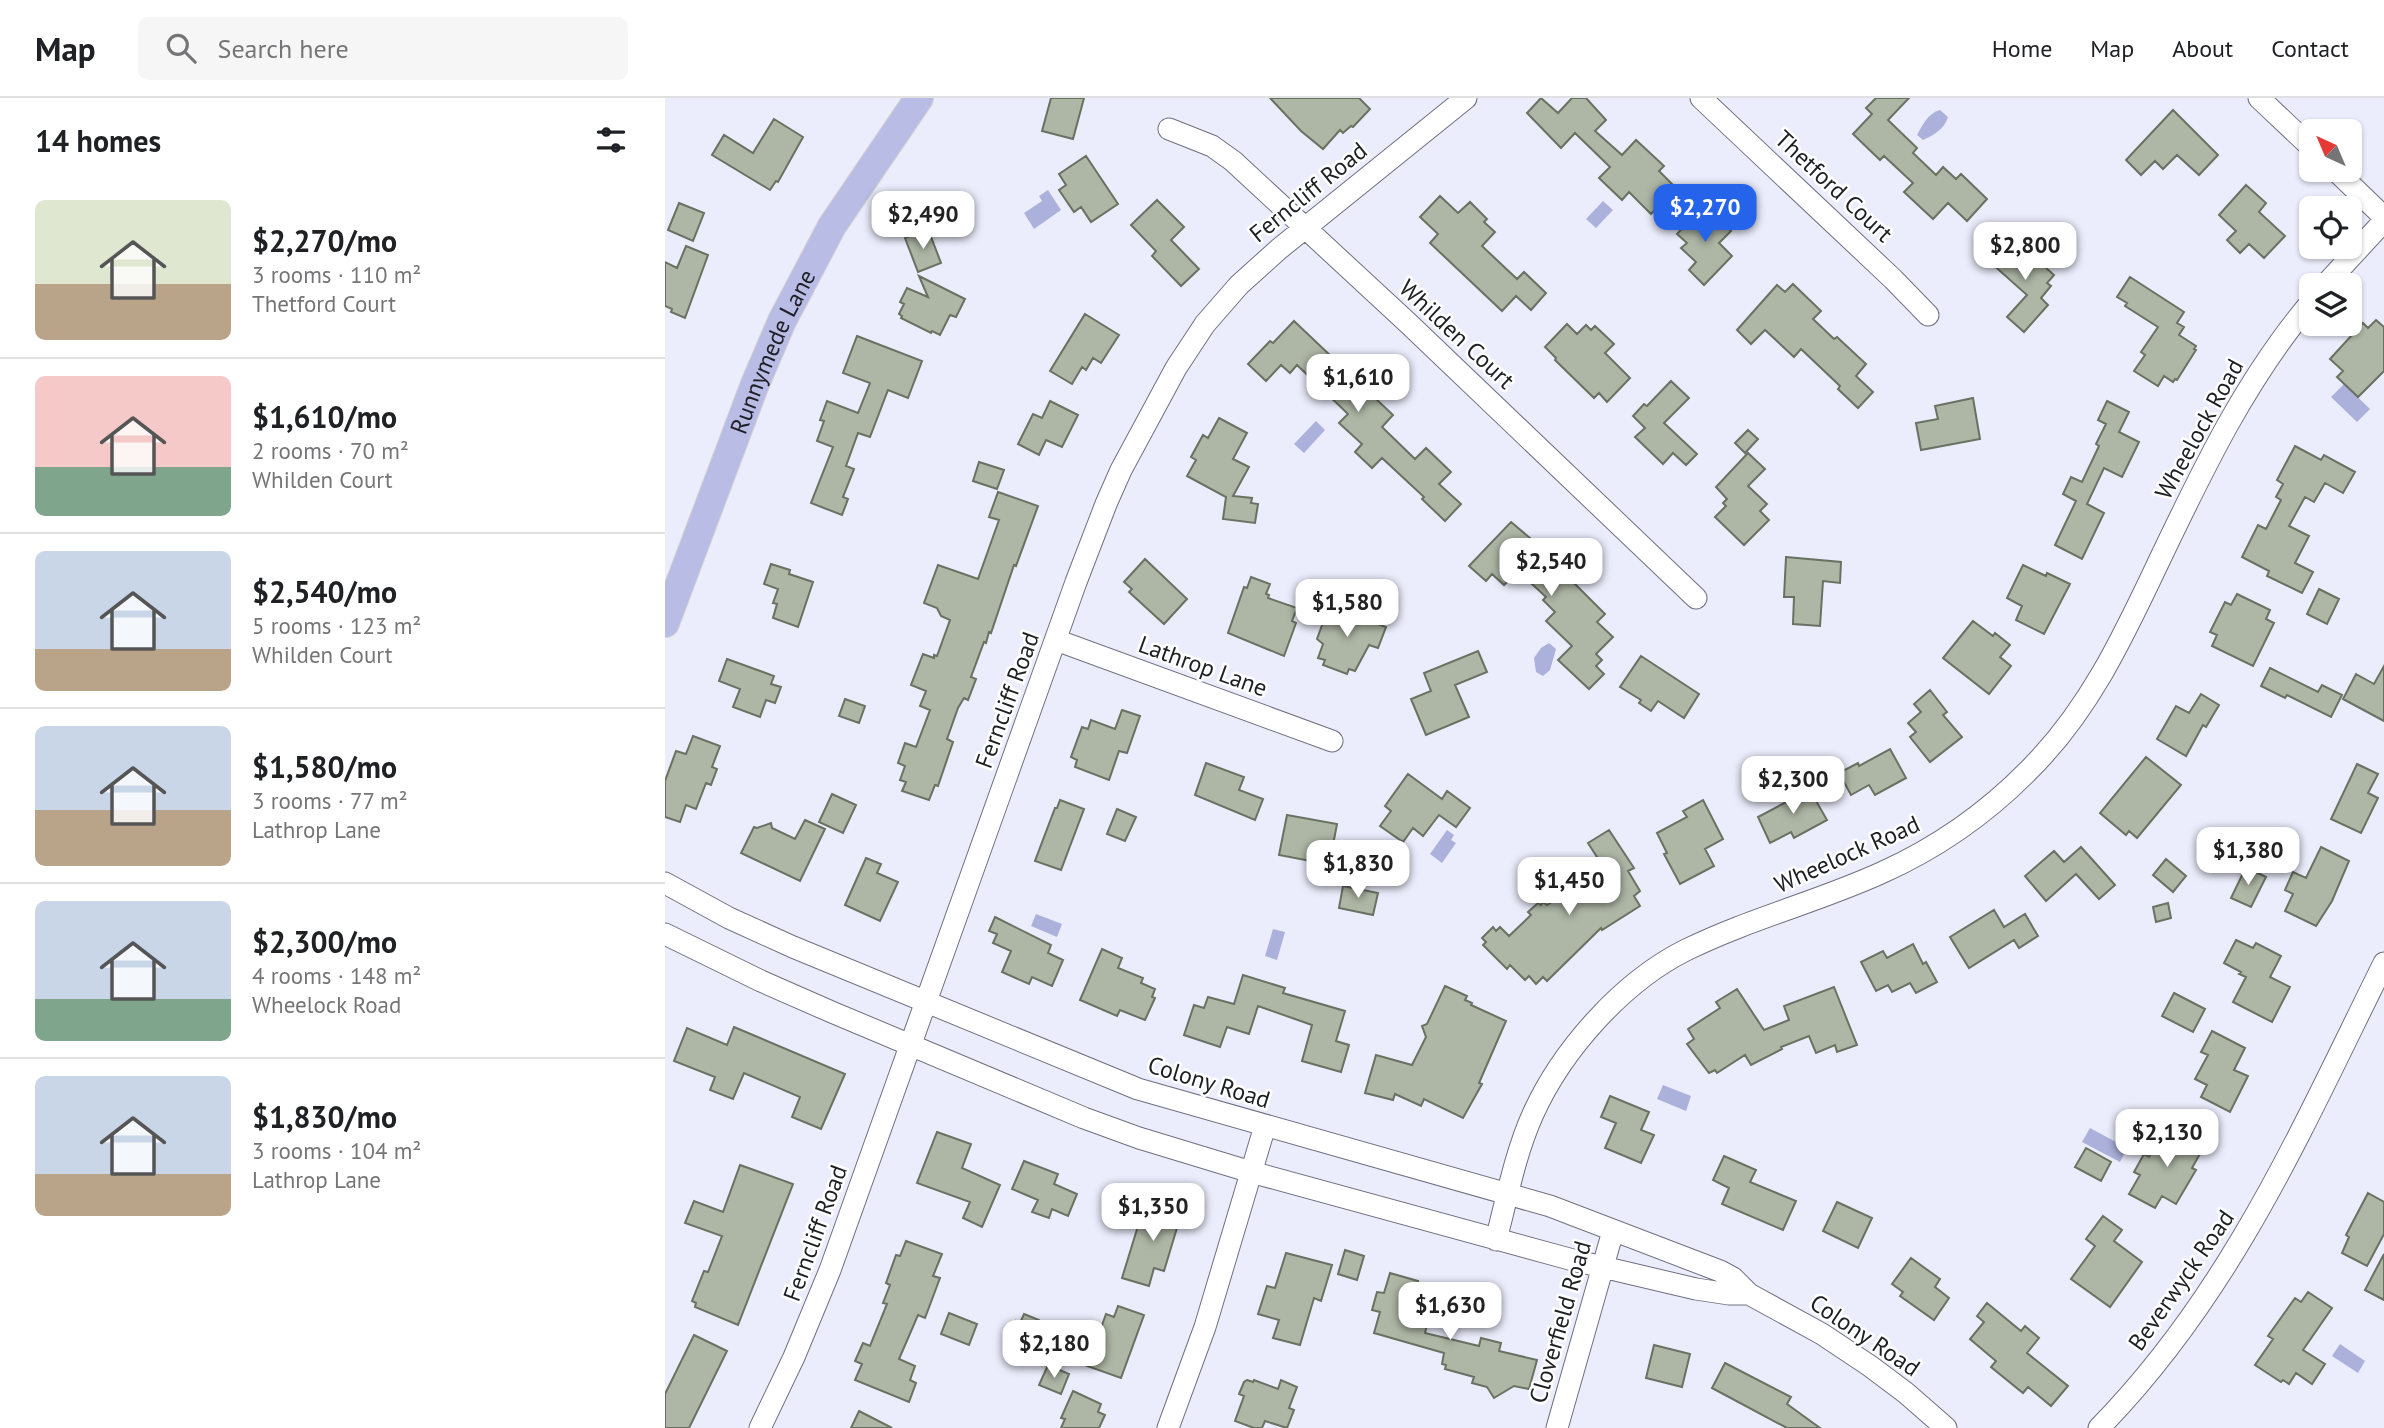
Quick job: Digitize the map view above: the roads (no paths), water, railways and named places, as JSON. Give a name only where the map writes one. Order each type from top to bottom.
[{"type":"main road","name":"Runnymede Lane","points":[[665,623],[755,384],[787,310],[838,216],[919,98]]},
{"type":"street","name":"Ferncliff Road","points":[[760,1428],[795,1357],[824,1286],[1112,488],[1185,352],[1239,285],[1466,98]]},
{"type":"street","name":"Thetford Court","points":[[1701,98],[1884,270],[1928,315]]},
{"type":"street","points":[[2259,98],[2299,136]]},
{"type":"street","name":"Whilden Court","points":[[1169,129],[1221,151],[1696,598]]},
{"type":"street","points":[[2336,273],[2384,219],[2347,182]]},
{"type":"street","name":"Wheelock Road","points":[[1496,1240],[1529,1122],[1556,1072],[1587,1030],[1643,978],[1705,941],[1862,881],[1916,855],[1979,814],[2011,788],[2050,748],[2084,706],[2111,660],[2206,465],[2239,405],[2299,318]]},
{"type":"street","name":"Lathrop Lane","points":[[1056,640],[1332,741]]},
{"type":"street","name":"Colony Road","points":[[665,883],[729,918],[793,947],[1142,1090],[1549,1206],[1720,1271],[1733,1278],[1749,1294],[1845,1349],[1893,1382],[1946,1428]]},
{"type":"street","name":"Colony Road","points":[[665,934],[761,981],[1084,1118],[1139,1138],[1496,1240],[1696,1289],[1749,1294]]},
{"type":"street","name":"Beverwyck Road","points":[[2099,1428],[2177,1338],[2240,1245],[2281,1173],[2384,963]]},
{"type":"street","points":[[1168,1428],[1205,1326],[1265,1126]]},
{"type":"street","name":"Cloverfield Road","points":[[1557,1428],[1613,1231]]},
{"type":"water","points":[[1940,110],[1948,117],[1944,125],[1938,132],[1923,140],[1917,135],[1929,117]]},
{"type":"water","points":[[1048,190],[1061,210],[1034,229],[1024,213],[1042,201],[1039,196]]},
{"type":"water","points":[[1603,201],[1613,210],[1596,228],[1586,219]]},
{"type":"water","points":[[2344,384],[2370,409],[2357,422],[2331,397]]},
{"type":"water","points":[[1316,421],[1325,430],[1304,453],[1294,444]]},
{"type":"water","points":[[1549,643],[1556,649],[1550,670],[1543,676],[1536,672],[1534,658],[1541,648]]},
{"type":"water","points":[[1447,830],[1454,835],[1451,840],[1456,843],[1442,863],[1430,854]]},
{"type":"water","points":[[1036,914],[1062,924],[1057,937],[1031,926]]},
{"type":"water","points":[[1273,929],[1285,932],[1277,960],[1265,956]]},
{"type":"water","points":[[1663,1085],[1691,1096],[1686,1111],[1657,1099]]},
{"type":"water","points":[[2090,1128],[2127,1148],[2120,1162],[2082,1142]]},
{"type":"water","points":[[2340,1344],[2365,1361],[2358,1373],[2332,1356]]}]
